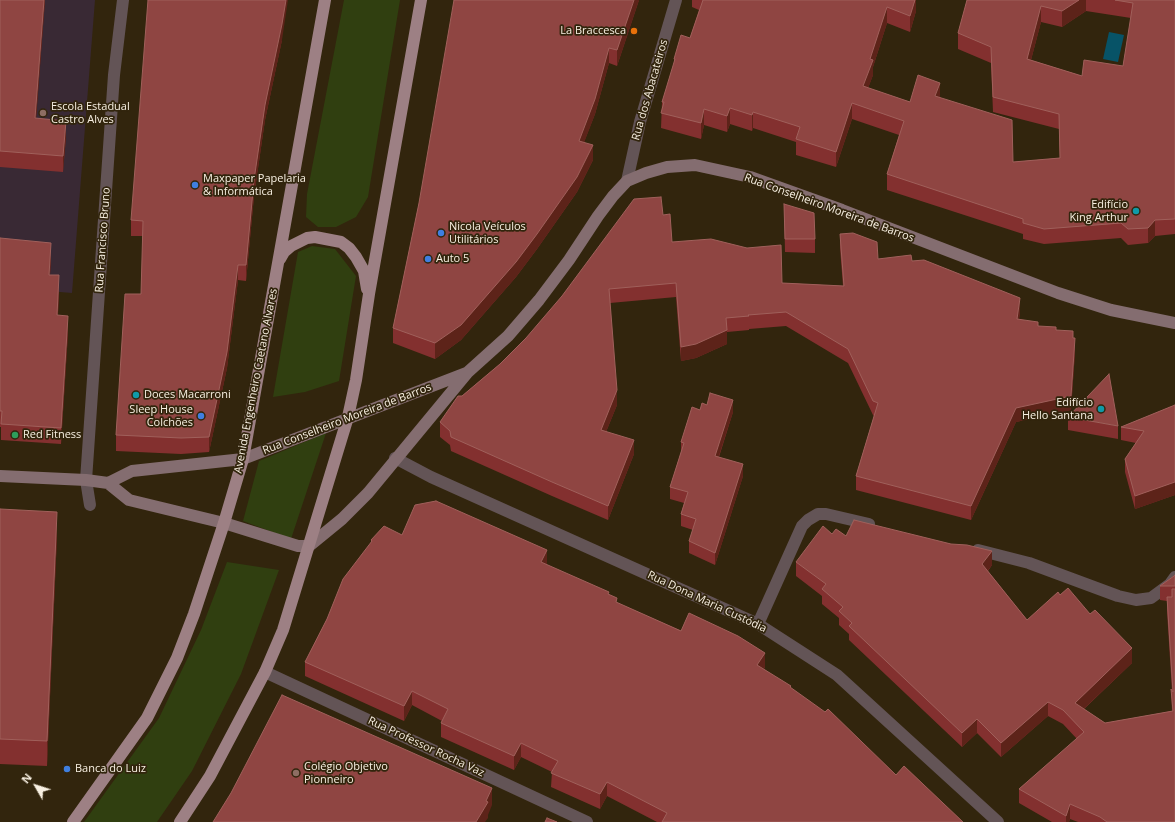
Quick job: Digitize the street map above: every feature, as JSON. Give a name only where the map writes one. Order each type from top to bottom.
[{"type":"main road","name":"Avenida Engenheiro Caetano Alvares","points":[[72,822],[147,718],[177,658],[194,614],[224,523],[243,459],[325,0]]},
{"type":"main road","points":[[180,822],[210,776],[265,672],[283,630],[348,418],[356,380],[369,294],[421,0]]},
{"type":"main road","name":"Rua Conselheiro Moreira de Barros","points":[[309,546],[342,519],[368,493],[395,458],[468,372],[508,336],[540,300],[598,216],[613,196],[627,181],[646,173],[667,167],[695,165],[750,178],[842,210],[1058,293],[1111,310],[1175,322]]},
{"type":"main road","points":[[279,260],[284,252],[291,246],[307,238],[315,236],[341,242],[349,248],[364,271],[369,294]]},
{"type":"main road","name":"Rua Conselheiro Moreira de Barros","points":[[108,483],[132,471],[243,459],[468,372]]},
{"type":"main road","points":[[0,476],[86,480],[108,483],[129,500],[224,523],[298,546],[309,546]]},
{"type":"street","name":"Rua Francisco Bruno","points":[[90,505],[86,480],[114,82],[123,0]]},
{"type":"street","name":"Rua dos Abacateiros","points":[[627,181],[640,122],[676,0]]},
{"type":"street","name":"Rua Dona Maria Custódia","points":[[395,458],[438,480],[758,624],[837,675],[998,822]]},
{"type":"street","points":[[758,624],[802,526],[808,520],[818,514],[826,514],[880,527]]},
{"type":"street","points":[[970,548],[1029,563],[1118,596],[1136,600],[1151,598],[1170,584],[1175,577]]},
{"type":"street","name":"Rua Professor Rocha Vaz","points":[[265,672],[586,822]]},
{"type":"shaded area","name":"Escola Estadual Castro Alves","points":[[0,0],[95,0],[72,293],[0,287]]},
{"type":"green space","points":[[344,0],[400,0],[368,197],[356,217],[336,227],[318,227],[306,217],[307,194]]},
{"type":"green space","points":[[312,246],[335,249],[356,276],[339,381],[305,392],[273,397],[298,252]]},
{"type":"green space","points":[[326,433],[291,539],[243,521],[259,461]]},
{"type":"green space","points":[[227,562],[279,570],[241,674],[192,771],[157,822],[84,822],[159,718],[201,630]]},
{"type":"water","points":[[1109,32],[1124,35],[1118,62],[1103,59]]},
{"type":"building","points":[[0,0],[44,0],[35,118],[66,121],[63,156],[0,151]]},
{"type":"building","points":[[148,0],[286,0],[265,105],[254,180],[246,265],[238,265],[227,352],[209,437],[181,438],[116,435],[125,294],[141,294],[143,221],[131,220]]},
{"type":"building","points":[[454,0],[634,0],[617,50],[609,48],[595,99],[579,141],[593,145],[577,177],[516,262],[461,325],[435,343],[393,328],[419,203]]},
{"type":"building","points":[[703,0],[915,0],[910,16],[887,7],[870,59],[873,60],[863,86],[910,102],[918,75],[940,83],[935,96],[1012,120],[1013,162],[1060,158],[1059,114],[993,97],[991,47],[958,33],[967,0],[1079,0],[1062,11],[1041,6],[1027,59],[1082,76],[1084,60],[1123,66],[1133,3],[1115,0],[1175,0],[1175,219],[1155,220],[1148,228],[1128,229],[1121,223],[1044,229],[1023,223],[1023,219],[887,174],[904,121],[852,103],[836,152],[796,139],[800,127],[753,112],[752,115],[730,108],[727,116],[704,109],[701,123],[661,113],[664,102],[662,102],[681,35],[690,38]]},
{"type":"building","points":[[661,197],[663,215],[670,214],[672,242],[711,239],[747,248],[781,245],[782,283],[844,286],[840,234],[853,233],[877,242],[878,259],[911,255],[912,261],[924,260],[1020,298],[1017,319],[1038,322],[1038,326],[1056,327],[1056,330],[1073,331],[1073,338],[1075,338],[1071,396],[1016,408],[971,506],[856,476],[878,403],[873,401],[848,349],[786,312],[726,318],[727,330],[696,344],[681,347],[676,283],[609,289],[617,390],[601,430],[634,440],[608,506],[451,437],[450,431],[440,422],[458,396],[462,396],[500,364],[526,338],[562,296],[634,199]]},
{"type":"building","points":[[784,204],[814,213],[815,239],[785,239]]},
{"type":"building","points":[[0,238],[51,243],[49,275],[59,275],[57,315],[68,316],[61,428],[1,424]]},
{"type":"building","points":[[1109,374],[1118,426],[1068,417]]},
{"type":"building","points":[[710,393],[733,400],[715,456],[743,464],[715,553],[689,541],[696,519],[681,514],[688,492],[670,487],[684,443],[681,442],[692,407],[700,410],[702,403],[707,405]]},
{"type":"building","points":[[1175,405],[1175,482],[1135,496],[1125,459],[1144,431],[1121,427]]},
{"type":"building","points":[[436,501],[547,550],[541,562],[609,592],[608,594],[617,598],[616,602],[681,631],[689,613],[738,636],[765,653],[757,665],[791,686],[790,687],[825,712],[828,709],[896,775],[904,766],[963,822],[662,822],[667,813],[607,782],[600,794],[551,773],[558,761],[521,743],[514,756],[441,723],[448,709],[412,691],[404,706],[305,662],[327,619],[343,579],[372,541],[371,540],[384,526],[402,535],[415,505]]},
{"type":"building","points":[[0,509],[57,512],[47,741],[0,739]]},
{"type":"building","points":[[854,520],[951,544],[967,545],[992,551],[982,564],[1027,620],[1058,592],[1060,595],[1068,588],[1090,614],[1095,610],[1132,648],[1075,703],[1105,723],[1173,711],[1167,597],[1172,597],[1172,589],[1175,589],[1175,822],[1107,822],[1100,817],[1070,804],[1066,816],[1019,789],[1084,732],[1063,710],[1048,702],[1001,743],[977,719],[962,733],[849,626],[852,623],[839,611],[843,607],[822,589],[826,584],[796,562],[823,526],[832,534],[836,529],[846,536]]},
{"type":"building","points":[[1175,575],[1175,586],[1160,586],[1174,576]]},
{"type":"building","points":[[282,695],[492,788],[486,801],[488,802],[476,822],[213,822],[231,793]]},
{"type":"building","points":[[547,818],[557,822],[545,822]]},
{"type":"place","name":"La Braccesca","points":[[634,31]]},
{"type":"place","name":"Escola Estadual Castro Alves","points":[[43,113]]},
{"type":"place","name":"Maxpaper Papelaria & Informática","points":[[195,185]]},
{"type":"place","name":"Edifício King Arthur","points":[[1136,211]]},
{"type":"place","name":"Nicola Veículos Utilitários","points":[[441,233]]},
{"type":"place","name":"Auto 5","points":[[428,259]]},
{"type":"place","name":"Doces Macarroni","points":[[136,395]]},
{"type":"place","name":"Edifício Hello Santana","points":[[1101,409]]},
{"type":"place","name":"Sleep House Colchões","points":[[201,416]]},
{"type":"place","name":"Red Fitness","points":[[15,435]]},
{"type":"place","name":"Banca do Luiz","points":[[67,769]]},
{"type":"place","name":"Colégio Objetivo Pionneiro","points":[[296,773]]}]
